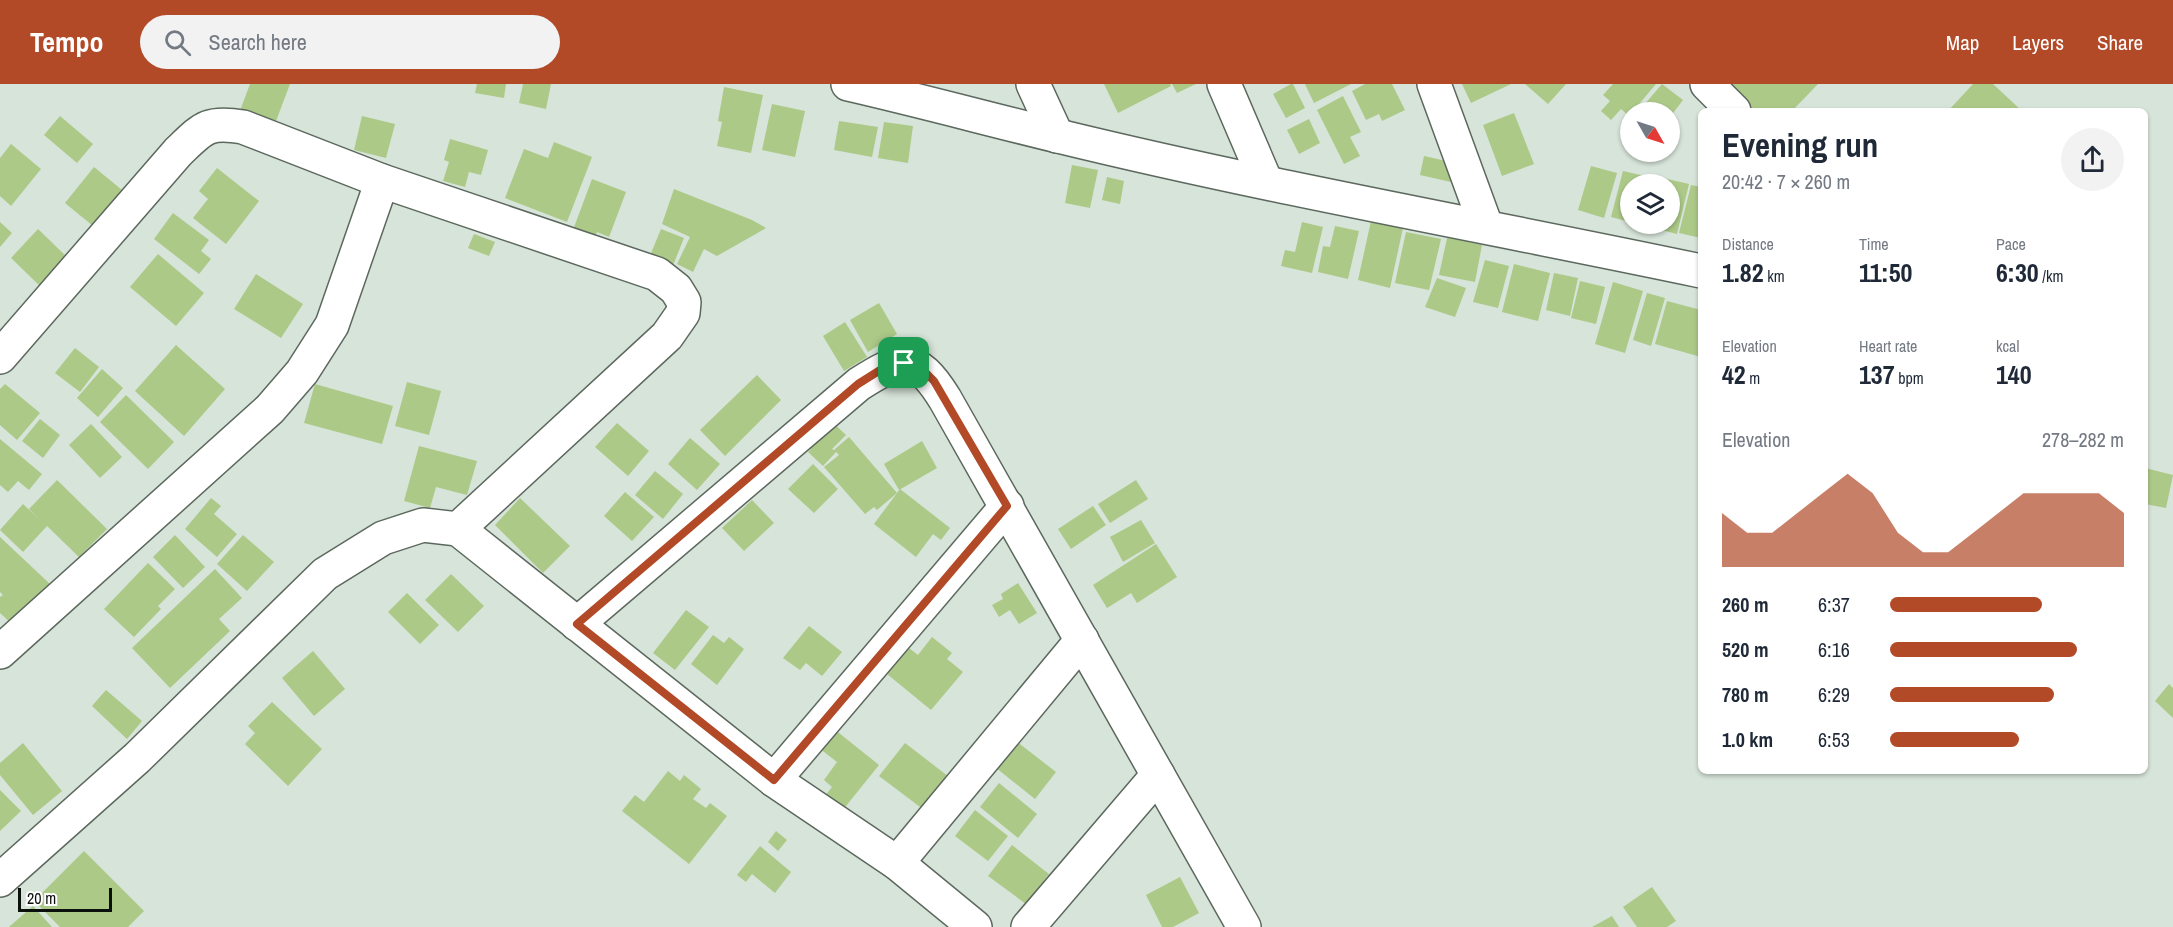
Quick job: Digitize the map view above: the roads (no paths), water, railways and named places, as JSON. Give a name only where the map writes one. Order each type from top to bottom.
[{"type":"street","points":[[848,84],[949,97],[1057,136],[1266,182],[1698,270]]},
{"type":"street","points":[[1033,84],[1057,136]]},
{"type":"street","points":[[1224,84],[1266,182]]},
{"type":"street","points":[[1434,84],[1486,226]]},
{"type":"street","points":[[1707,84],[1731,108]]},
{"type":"street","points":[[0,357],[178,152],[201,130],[219,123],[243,127],[382,181],[657,274],[676,289],[684,302],[683,313],[667,336],[458,529]]},
{"type":"street","points":[[0,652],[270,409],[302,372],[332,325],[382,181]]},
{"type":"street","points":[[577,624],[858,384],[885,367],[904,363],[914,365],[934,381],[1244,927]]},
{"type":"street","points":[[774,780],[1007,506]]},
{"type":"street","points":[[0,880],[137,758],[325,574],[383,538],[423,525],[458,529],[774,780],[897,863],[975,927]]},
{"type":"street","points":[[897,863],[1083,640]]},
{"type":"street","points":[[1028,927],[1158,775]]}]
